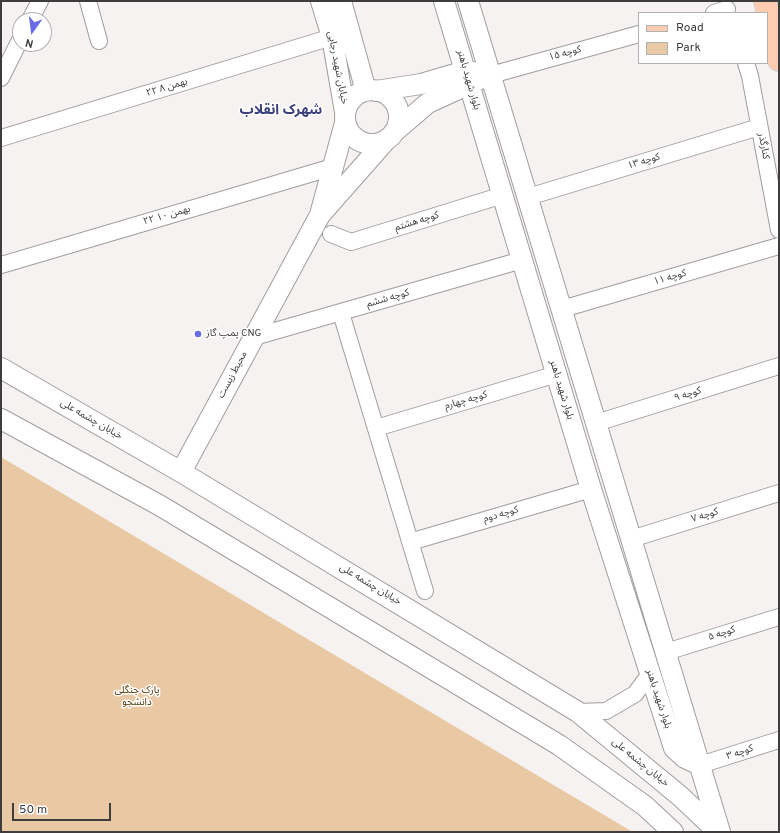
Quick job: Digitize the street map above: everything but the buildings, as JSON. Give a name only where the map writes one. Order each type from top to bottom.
[{"type":"main road","points":[[765,1],[768,12]]},
{"type":"main road","points":[[768,14],[779,60]]},
{"type":"street","points":[[34,12],[40,1]]},
{"type":"street","points":[[88,1],[99,41]]},
{"type":"street","name":"خیابان شهید رجایی","points":[[321,1],[332,37],[345,118]]},
{"type":"street","name":"خیابان شهید رجایی","points":[[341,1],[371,91]]},
{"type":"street","name":"بلوار شهید باهنر","points":[[444,1],[591,489],[674,748],[685,758],[700,765]]},
{"type":"street","name":"بلوار شهید باهنر","points":[[468,1],[666,652],[719,832]]},
{"type":"street","name":"کوچه ۱۵","points":[[491,75],[638,34]]},
{"type":"street","name":"۲۲ بهمن ۸","points":[[1,138],[332,37]]},
{"type":"street","points":[[1,78],[14,52]]},
{"type":"street","name":"کنارگذر","points":[[746,64],[750,76],[779,230]]},
{"type":"street","points":[[371,91],[386,94],[394,102],[398,112],[398,122],[391,136],[377,144],[367,144],[357,140],[349,133],[345,118],[352,99],[371,91],[491,75]]},
{"type":"street","name":"محیط زیست","points":[[320,215],[391,136],[428,103],[467,77]]},
{"type":"street","name":"محیط زیست","points":[[181,472],[320,215],[345,118]]},
{"type":"street","name":"کوچه ۱۳","points":[[528,197],[759,127]]},
{"type":"street","name":"۲۲ بهمن ۱۰","points":[[1,265],[333,167]]},
{"type":"street","name":"کوچه هشتم","points":[[331,234],[351,242],[503,195]]},
{"type":"street","name":"کوچه ۱۱","points":[[562,309],[779,246]]},
{"type":"street","name":"کوچه ششم","points":[[254,337],[522,260]]},
{"type":"street","points":[[341,313],[424,591]]},
{"type":"street","name":"کوچه ۹","points":[[596,423],[779,366]]},
{"type":"street","name":"خیابان چشمه علی","points":[[1,368],[181,472],[578,712],[647,767],[719,832]]},
{"type":"street","name":"کوچه چهارم","points":[[376,428],[557,374]]},
{"type":"street","points":[[1,419],[159,505],[559,745],[646,806],[673,832]]},
{"type":"street","name":"کوچه دوم","points":[[410,542],[591,489]]},
{"type":"street","name":"کوچه ۷","points":[[631,539],[779,493]]},
{"type":"street","name":"کوچه ۵","points":[[666,652],[779,617]]},
{"type":"street","points":[[578,712],[606,711],[635,694],[650,674]]},
{"type":"street","name":"کوچه ۳","points":[[700,765],[779,740]]},
{"type":"green space","name":"پارک جنگلی دانشجو","points":[[1,457],[631,831],[632,832],[1,832]]},
{"type":"place","name":"پمپ گاز CNG","points":[[198,334]]},
{"type":"district","name":"شهرک انقلاب","points":[[281,111]]}]
